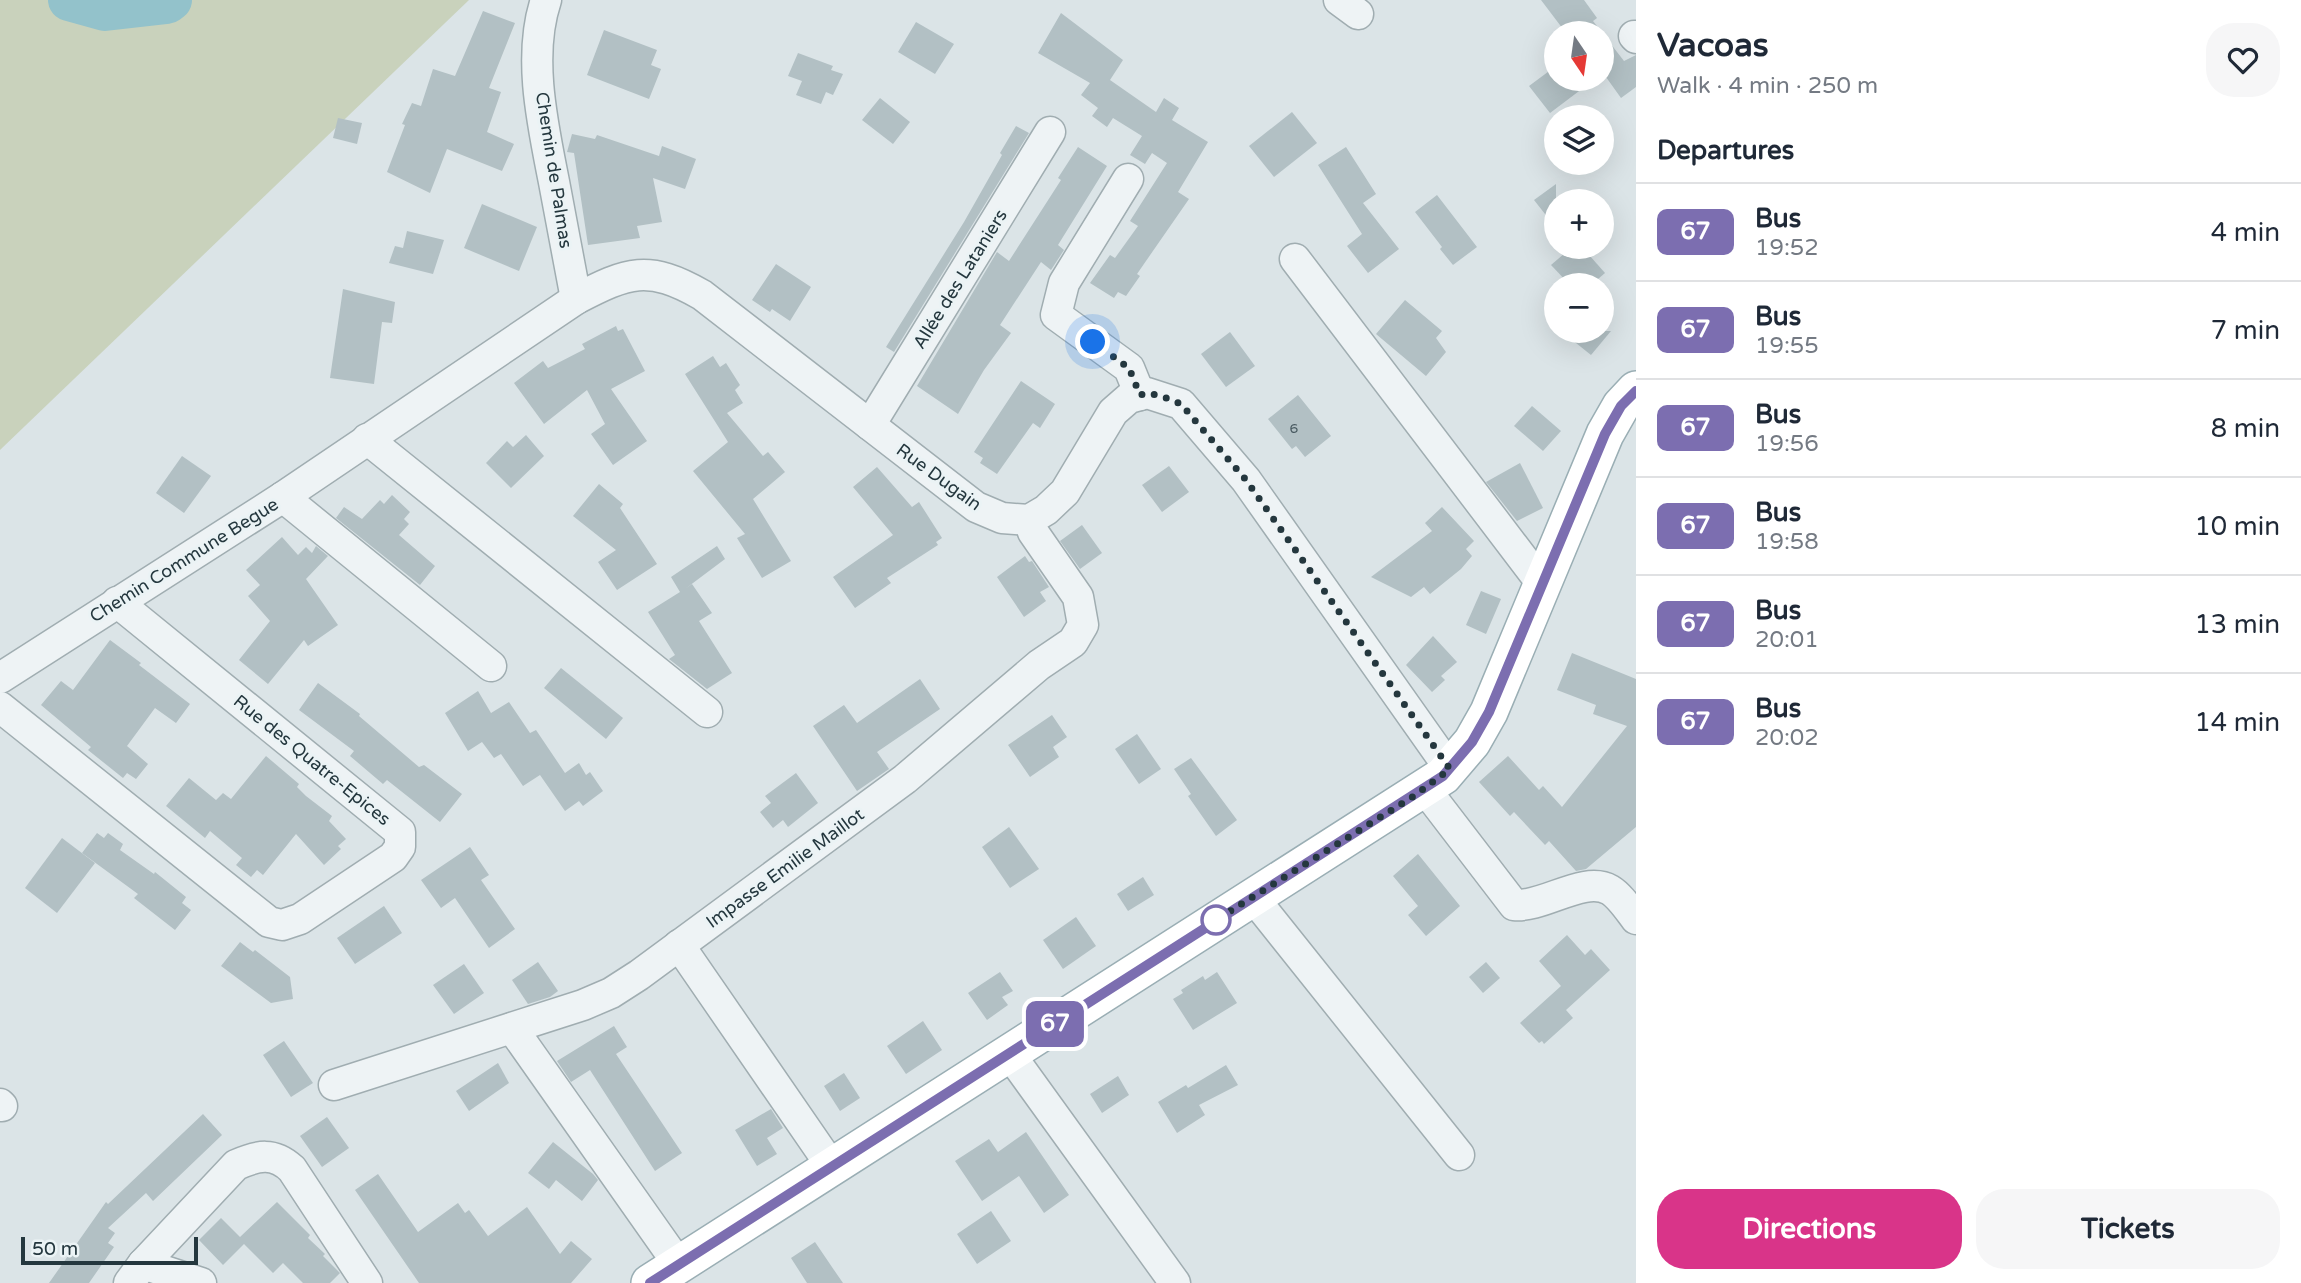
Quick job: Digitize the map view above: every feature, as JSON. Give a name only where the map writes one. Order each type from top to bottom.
[{"type":"main road","points":[[664,1274],[1438,779],[1472,742],[1489,712],[1605,434],[1621,406],[1636,390]]},
{"type":"street","name":"Chemin de Palmas","points":[[546,0],[541,14],[537,45],[541,114],[576,299]]},
{"type":"street","name":"Allée des Lataniers","points":[[870,425],[1050,132]]},
{"type":"street","points":[[1128,179],[1064,283],[1056,315],[1129,368],[1140,395]]},
{"type":"street","points":[[1295,259],[1544,584]]},
{"type":"street","name":"Rue Dugain","points":[[576,299],[614,279],[645,274],[675,279],[702,295],[976,507],[1002,518],[1029,520]]},
{"type":"street","name":"Chemin Commune Begue","points":[[0,678],[283,497],[576,299]]},
{"type":"street","points":[[1029,520],[1046,510],[1065,492],[1113,412],[1129,398],[1147,393],[1181,404],[1246,480],[1438,779],[1514,905],[1524,906],[1581,888],[1600,887],[1612,891],[1636,919]]},
{"type":"street","points":[[367,439],[707,712]]},
{"type":"street","points":[[283,497],[491,666]]},
{"type":"street","name":"Impasse Emilie Maillot","points":[[334,1085],[583,1005],[611,993],[905,779],[1039,665],[1073,642],[1083,625],[1078,597],[1033,532],[1029,520]]},
{"type":"street","name":"Rue des Quatre-Epices","points":[[0,708],[269,922],[282,925],[300,919],[393,857],[400,847],[400,832],[117,602]]},
{"type":"street","points":[[1252,896],[1459,1155]]},
{"type":"street","points":[[679,945],[832,1167]]},
{"type":"street","points":[[512,1028],[664,1274]]},
{"type":"street","points":[[1009,1053],[1175,1283]]},
{"type":"street","points":[[136,1273],[236,1165],[251,1158],[266,1156],[281,1159],[292,1169],[367,1283]]},
{"type":"street","points":[[136,1273],[201,1283]]},
{"type":"green space","points":[[0,0],[469,0],[0,450]]},
{"type":"building","points":[[1541,0],[1584,0],[1597,18],[1593,21],[1557,21]]},
{"type":"building","points":[[483,11],[515,23],[489,88],[501,92],[487,132],[514,144],[502,171],[447,149],[430,193],[387,172],[405,125],[402,124],[412,103],[421,106],[433,69],[455,76]]},
{"type":"building","points":[[1061,13],[1123,60],[1110,80],[1156,112],[1164,98],[1179,108],[1172,120],[1208,142],[1178,192],[1189,199],[1137,274],[1140,276],[1126,296],[1118,292],[1114,298],[1090,283],[1110,255],[1115,258],[1138,226],[1130,221],[1167,163],[1152,153],[1145,164],[1130,155],[1142,136],[1113,118],[1107,127],[1092,116],[1098,108],[1081,95],[1090,83],[1038,53]]},
{"type":"building","points":[[916,22],[954,44],[935,74],[898,52]]},
{"type":"building","points":[[604,30],[657,50],[651,65],[661,69],[649,99],[587,75]]},
{"type":"building","points":[[1614,48],[1624,61],[1636,55],[1636,87],[1621,98],[1614,88]]},
{"type":"building","points":[[798,53],[833,66],[831,70],[843,74],[833,95],[826,92],[821,104],[796,95],[802,81],[788,76]]},
{"type":"building","points":[[1544,75],[1544,91],[1579,91],[1561,105],[1544,105],[1529,86]]},
{"type":"building","points":[[880,98],[910,122],[893,144],[862,120]]},
{"type":"building","points":[[1292,112],[1317,143],[1274,177],[1249,146]]},
{"type":"building","points":[[338,118],[362,123],[357,144],[333,138]]},
{"type":"building","points":[[1016,126],[1029,133],[894,352],[886,347],[964,222]]},
{"type":"building","points":[[572,134],[595,139],[597,135],[659,156],[662,146],[696,159],[685,189],[653,178],[662,222],[637,226],[640,238],[588,245],[574,153],[567,152]]},
{"type":"building","points":[[1078,147],[1107,166],[1058,245],[1064,250],[1051,270],[1041,262],[1000,325],[1011,333],[984,370],[958,414],[917,386],[997,252],[1009,261],[1061,180],[1058,178]]},
{"type":"building","points":[[1346,147],[1376,194],[1363,203],[1399,249],[1368,273],[1347,246],[1362,234],[1318,165]]},
{"type":"building","points":[[1544,193],[1544,213],[1534,200]]},
{"type":"building","points":[[1437,195],[1477,247],[1453,265],[1415,212]]},
{"type":"building","points":[[482,204],[537,227],[519,271],[464,248]]},
{"type":"building","points":[[407,231],[444,240],[433,274],[389,263],[395,246],[403,248]]},
{"type":"building","points":[[1558,259],[1593,259],[1605,273],[1559,273],[1551,265]]},
{"type":"building","points":[[776,264],[811,287],[790,321],[752,300]]},
{"type":"building","points":[[343,289],[395,302],[392,323],[382,322],[374,384],[330,378]]},
{"type":"building","points":[[1405,300],[1442,331],[1436,338],[1446,352],[1426,376],[1376,334]]},
{"type":"building","points":[[616,326],[618,331],[623,329],[645,371],[611,389],[647,441],[613,465],[591,434],[605,424],[587,390],[544,424],[514,383],[543,361],[548,368],[585,349],[582,344]]},
{"type":"building","points":[[1230,332],[1255,366],[1226,387],[1201,354]]},
{"type":"building","points":[[1576,343],[1601,343],[1591,355]]},
{"type":"building","points":[[713,356],[720,367],[726,363],[740,385],[735,390],[743,403],[727,413],[763,456],[768,452],[785,472],[753,499],[791,561],[762,578],[737,538],[745,534],[693,471],[728,442],[685,374]]},
{"type":"building","points":[[1021,381],[1055,404],[1040,428],[1033,423],[997,474],[980,463],[983,458],[974,452]]},
{"type":"building","points":[[1298,395],[1331,436],[1305,457],[1296,446],[1292,449],[1268,419]]},
{"type":"building","points":[[1532,406],[1561,431],[1543,451],[1514,426]]},
{"type":"building","points":[[526,435],[544,456],[511,488],[486,463],[507,441],[513,447]]},
{"type":"building","points":[[182,456],[211,476],[184,513],[156,493]]},
{"type":"building","points":[[1520,463],[1543,508],[1517,521],[1486,482]]},
{"type":"building","points":[[1169,466],[1189,492],[1162,512],[1142,485]]},
{"type":"building","points":[[877,467],[912,507],[919,502],[942,538],[936,542],[938,545],[887,578],[891,583],[855,608],[833,577],[893,535],[853,487]]},
{"type":"building","points":[[599,484],[623,504],[620,508],[657,564],[617,590],[598,562],[616,550],[573,516]]},
{"type":"building","points":[[392,495],[410,512],[404,519],[409,524],[399,535],[435,566],[420,585],[336,518],[344,507],[362,519],[380,500],[384,504]]},
{"type":"building","points":[[1442,507],[1474,541],[1466,549],[1472,556],[1461,569],[1430,594],[1424,587],[1411,597],[1371,577],[1432,531],[1425,523]]},
{"type":"building","points":[[1082,525],[1102,553],[1080,569],[1060,541]]},
{"type":"building","points":[[282,537],[298,555],[306,547],[312,553],[316,546],[328,556],[306,579],[338,625],[308,646],[304,640],[268,684],[239,660],[270,621],[248,596],[260,585],[246,570]]},
{"type":"building","points":[[717,546],[725,559],[685,589],[692,584],[712,613],[699,621],[732,673],[707,689],[669,659],[675,655],[648,612],[680,592],[671,577]]},
{"type":"building","points":[[1025,556],[1029,562],[1032,561],[1049,587],[1040,592],[1046,601],[1024,617],[997,577]]},
{"type":"building","points":[[1481,591],[1501,599],[1486,634],[1466,625]]},
{"type":"building","points":[[1433,636],[1457,662],[1441,676],[1445,680],[1432,692],[1406,665]]},
{"type":"building","points":[[110,640],[190,704],[176,723],[155,708],[127,746],[148,764],[136,779],[127,773],[123,778],[88,750],[91,747],[41,705],[61,681],[73,690]]},
{"type":"building","points":[[1572,653],[1636,679],[1636,827],[1586,869],[1576,871],[1549,841],[1545,845],[1514,812],[1510,816],[1479,782],[1508,756],[1539,790],[1543,786],[1562,807],[1627,726],[1593,714],[1596,705],[1557,690]]},
{"type":"building","points":[[561,668],[623,718],[606,739],[544,688]]},
{"type":"building","points":[[920,679],[940,709],[877,752],[889,769],[857,791],[813,726],[844,705],[857,723]]},
{"type":"building","points":[[318,683],[360,714],[359,716],[419,767],[424,765],[462,794],[440,822],[387,780],[383,784],[350,756],[354,751],[299,710]]},
{"type":"building","points":[[478,691],[491,713],[509,702],[530,733],[536,730],[565,773],[579,763],[586,775],[590,772],[603,791],[583,806],[579,801],[565,811],[540,775],[523,786],[501,754],[494,758],[482,742],[468,751],[445,713]]},
{"type":"building","points":[[1052,715],[1067,737],[1053,747],[1059,757],[1030,777],[1008,745]]},
{"type":"building","points":[[1137,734],[1161,769],[1139,784],[1115,749]]},
{"type":"building","points":[[266,756],[299,784],[297,787],[306,796],[332,816],[329,821],[346,839],[338,846],[341,849],[324,865],[296,834],[263,875],[257,870],[251,877],[236,865],[242,858],[210,831],[205,838],[166,806],[189,778],[216,800],[223,793],[231,799]]},
{"type":"building","points":[[1191,758],[1237,820],[1216,836],[1188,796],[1191,794],[1174,769]]},
{"type":"building","points":[[796,773],[818,803],[788,827],[783,820],[773,828],[760,812],[771,803],[765,796]]},
{"type":"building","points":[[1009,827],[1039,869],[1010,888],[982,847]]},
{"type":"building","points":[[97,833],[104,838],[108,833],[123,844],[120,850],[154,874],[155,872],[186,897],[182,903],[191,910],[175,930],[134,898],[138,894],[82,853]]},
{"type":"building","points":[[62,838],[95,863],[57,913],[25,888]]},
{"type":"building","points":[[470,847],[489,875],[481,880],[515,929],[489,948],[455,898],[441,908],[421,880]]},
{"type":"building","points":[[1418,854],[1460,906],[1426,936],[1408,915],[1418,906],[1393,876]]},
{"type":"building","points":[[1143,877],[1154,895],[1128,911],[1117,894]]},
{"type":"building","points":[[384,906],[402,933],[355,964],[337,938]]},
{"type":"building","points":[[1076,917],[1096,946],[1063,969],[1043,940]]},
{"type":"building","points":[[1567,935],[1585,955],[1591,949],[1610,970],[1566,1010],[1573,1018],[1544,1044],[1542,1041],[1539,1043],[1520,1023],[1561,986],[1539,961]]},
{"type":"building","points":[[240,942],[290,977],[293,999],[271,1003],[221,966]]},
{"type":"building","points":[[538,962],[558,991],[550,997],[528,1004],[512,980]]},
{"type":"building","points":[[1486,962],[1500,978],[1483,993],[1469,977]]},
{"type":"building","points":[[464,964],[484,993],[454,1014],[433,985]]},
{"type":"building","points":[[1000,972],[1013,991],[1002,997],[1008,1005],[987,1020],[968,993]]},
{"type":"building","points":[[1217,972],[1237,1003],[1193,1030],[1173,999],[1183,993],[1181,990],[1203,976],[1205,980]]},
{"type":"building","points":[[923,1021],[942,1050],[906,1074],[887,1046]]},
{"type":"building","points":[[614,1026],[627,1047],[616,1054],[682,1153],[655,1171],[590,1070],[571,1082],[557,1061]]},
{"type":"building","points":[[284,1041],[313,1083],[291,1097],[263,1055]]},
{"type":"building","points":[[498,1063],[509,1083],[469,1111],[456,1091]]},
{"type":"building","points":[[1226,1065],[1238,1085],[1199,1105],[1205,1115],[1177,1133],[1158,1102]]},
{"type":"building","points":[[844,1073],[860,1098],[840,1111],[824,1086]]},
{"type":"building","points":[[1118,1076],[1129,1095],[1102,1113],[1090,1094]]},
{"type":"building","points":[[771,1109],[783,1128],[767,1138],[777,1154],[757,1166],[735,1130]]},
{"type":"building","points":[[203,1114],[222,1135],[153,1201],[146,1193],[108,1228],[115,1233],[108,1243],[114,1247],[89,1283],[49,1283],[106,1202],[108,1204]]},
{"type":"building","points":[[327,1117],[349,1148],[322,1167],[300,1136]]},
{"type":"building","points":[[1026,1132],[1069,1195],[1044,1213],[1019,1176],[982,1201],[955,1161],[989,1139],[998,1152]]},
{"type":"building","points":[[553,1142],[598,1180],[582,1201],[556,1180],[549,1189],[528,1173]]},
{"type":"building","points":[[378,1174],[418,1232],[458,1203],[465,1213],[469,1210],[488,1236],[527,1207],[560,1254],[571,1241],[592,1259],[571,1283],[419,1283],[355,1190]]},
{"type":"building","points":[[277,1202],[310,1235],[308,1238],[340,1273],[330,1283],[303,1283],[283,1263],[273,1273],[244,1244],[223,1265],[199,1240],[221,1218],[240,1237]]},
{"type":"building","points":[[991,1211],[1011,1241],[977,1264],[957,1234]]},
{"type":"building","points":[[815,1242],[843,1283],[807,1283],[791,1258]]},
{"type":"waterway","points":[[69,0],[105,10],[167,3],[171,0]]},
{"type":"bus line","name":"67","points":[[650,1283],[1443,776],[1472,742],[1489,712],[1605,434],[1621,406],[1636,391]]},
{"type":"route","points":[[1093,342],[1129,368],[1140,395],[1147,393],[1161,396],[1181,404],[1246,480],[1450,769],[1414,796],[1208,925],[1216,920]]}]
